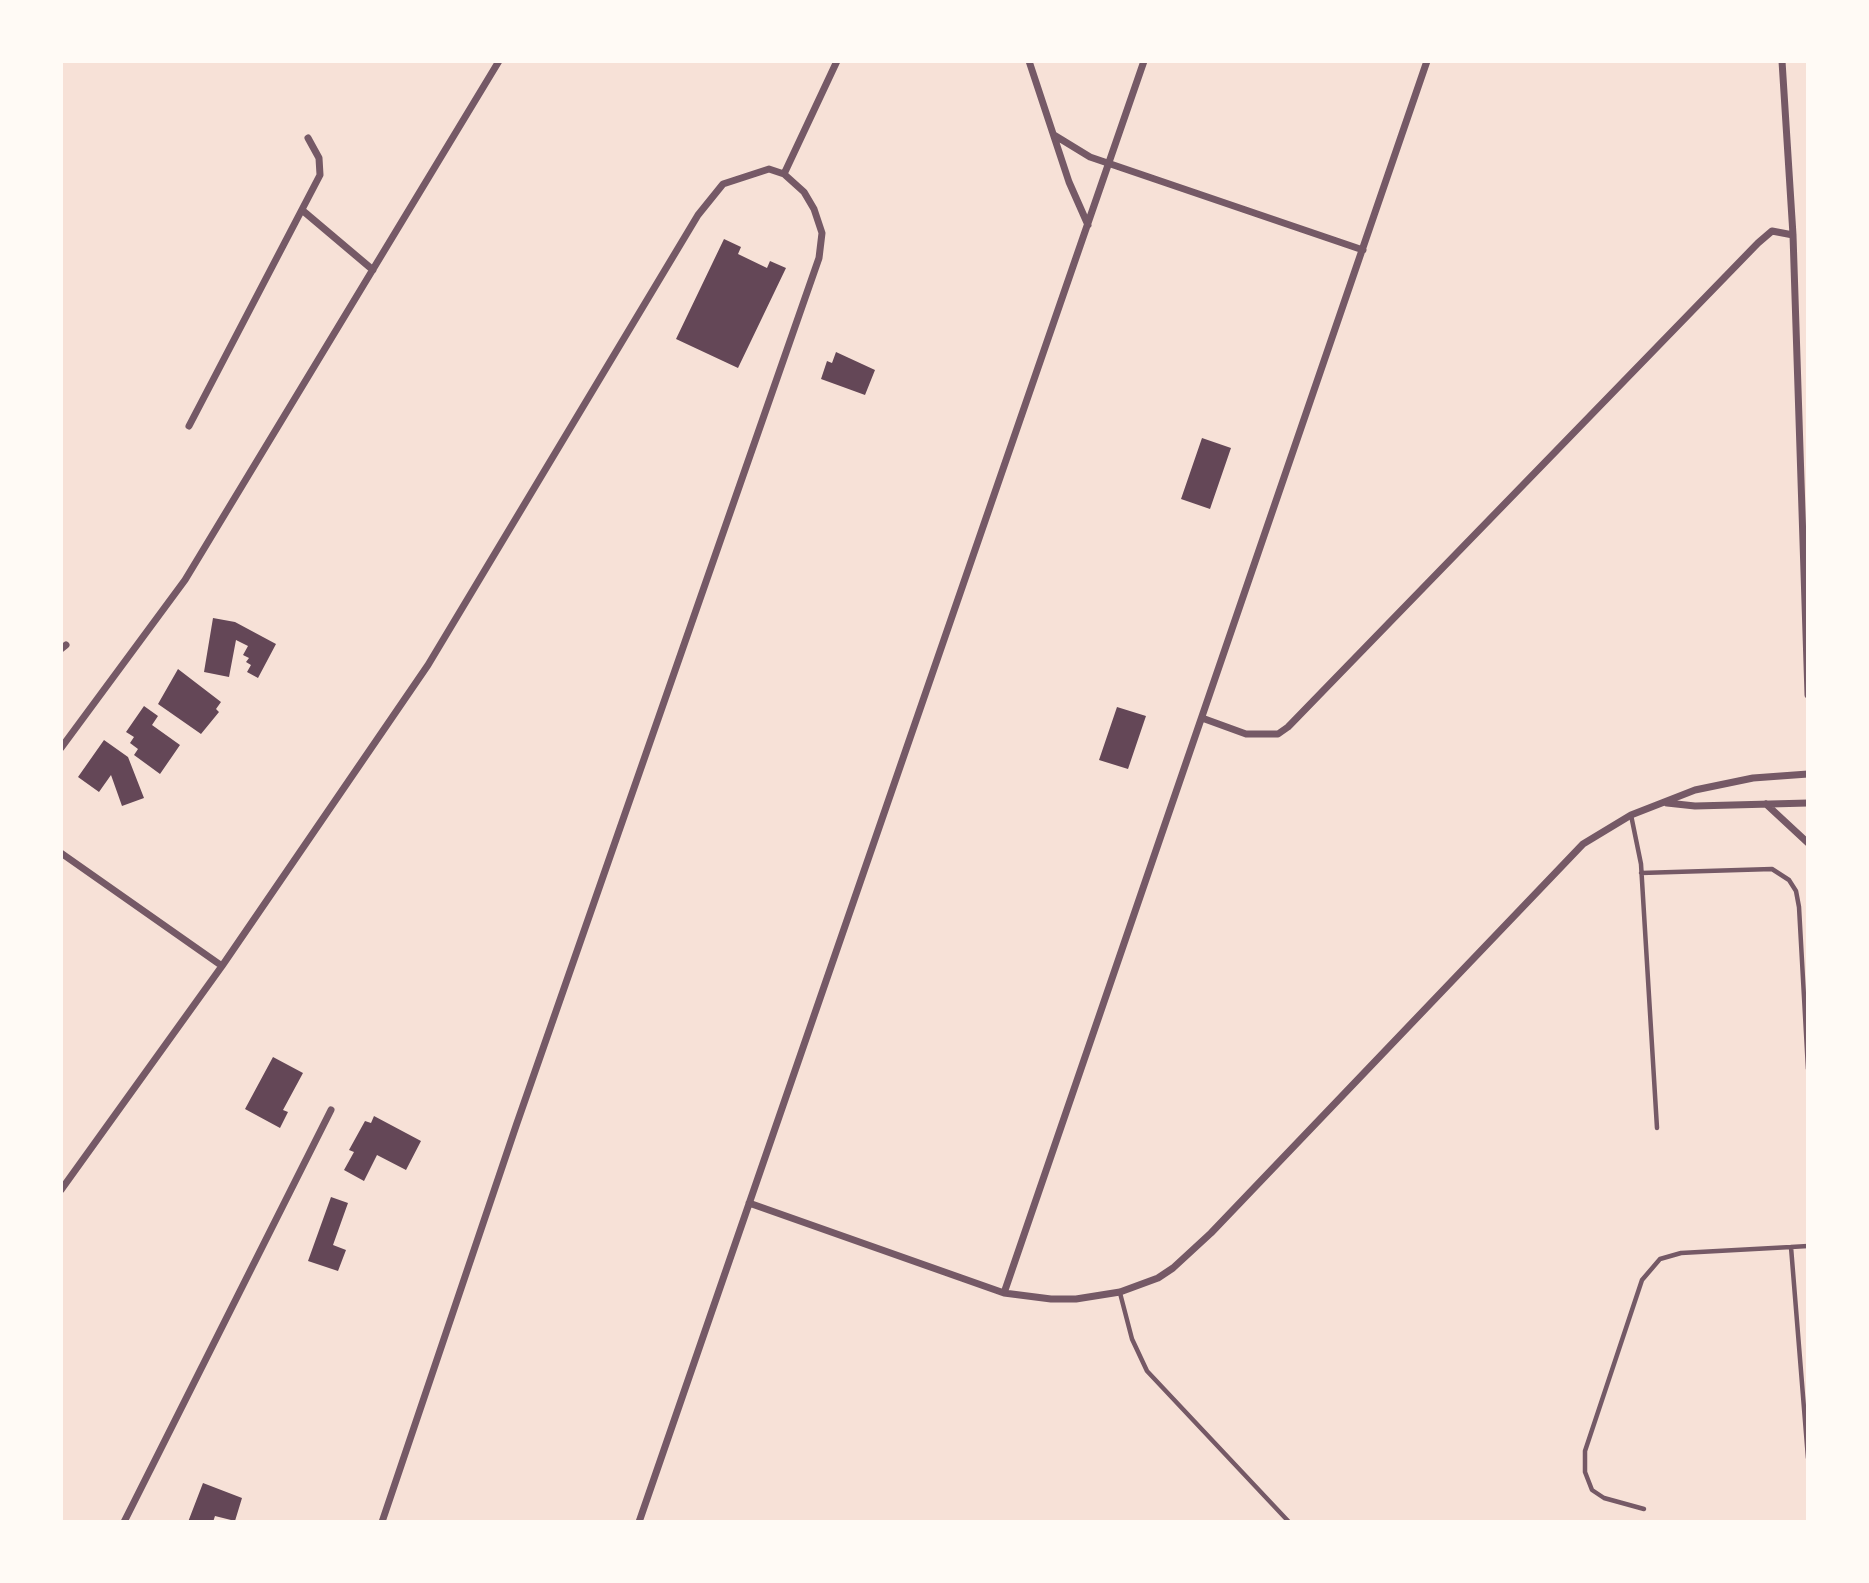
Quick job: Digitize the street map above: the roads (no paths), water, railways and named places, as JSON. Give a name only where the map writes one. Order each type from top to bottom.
[{"type":"street","points":[[61,748],[185,580],[499,61]]},
{"type":"street","points":[[784,174],[837,61]]},
{"type":"street","points":[[1029,61],[1069,182],[1088,226]]},
{"type":"street","points":[[639,1522],[1144,61]]},
{"type":"street","points":[[1004,1293],[1427,61]]},
{"type":"street","points":[[1782,61],[1793,235],[1808,695]]},
{"type":"street","points":[[1054,135],[1090,157],[1363,250]]},
{"type":"street","points":[[189,426],[302,209],[321,166],[308,138]]},
{"type":"street","points":[[61,1190],[222,966],[428,665],[698,215],[723,184],[769,169],[784,174],[804,192],[814,209],[822,233],[819,258],[517,1123],[382,1522]]},
{"type":"street","points":[[302,209],[373,270]]},
{"type":"street","points":[[1202,718],[1245,734],[1278,734],[1288,727],[1758,243],[1772,231],[1793,235]]},
{"type":"street","points":[[749,1203],[1004,1293],[1051,1299],[1120,1292],[1158,1278],[1179,1263],[1583,844],[1631,815],[1695,790],[1753,778],[1808,774]]},
{"type":"street","points":[[1667,803],[1695,806],[1808,803]]},
{"type":"street","points":[[1766,804],[1808,843]]},
{"type":"street","points":[[61,853],[222,966]]},
{"type":"street","points":[[124,1522],[331,1110]]},
{"type":"lane","points":[[1631,815],[1641,873],[1657,1128]]},
{"type":"lane","points":[[1641,873],[1772,869],[1789,880],[1796,891],[1799,907],[1808,1069]]},
{"type":"lane","points":[[1644,1509],[1604,1498],[1592,1490],[1585,1472],[1585,1451],[1642,1280],[1660,1259],[1681,1253],[1808,1246]]},
{"type":"lane","points":[[1791,1247],[1808,1458]]},
{"type":"lane","points":[[1120,1292],[1132,1339],[1147,1371],[1289,1522]]}]
